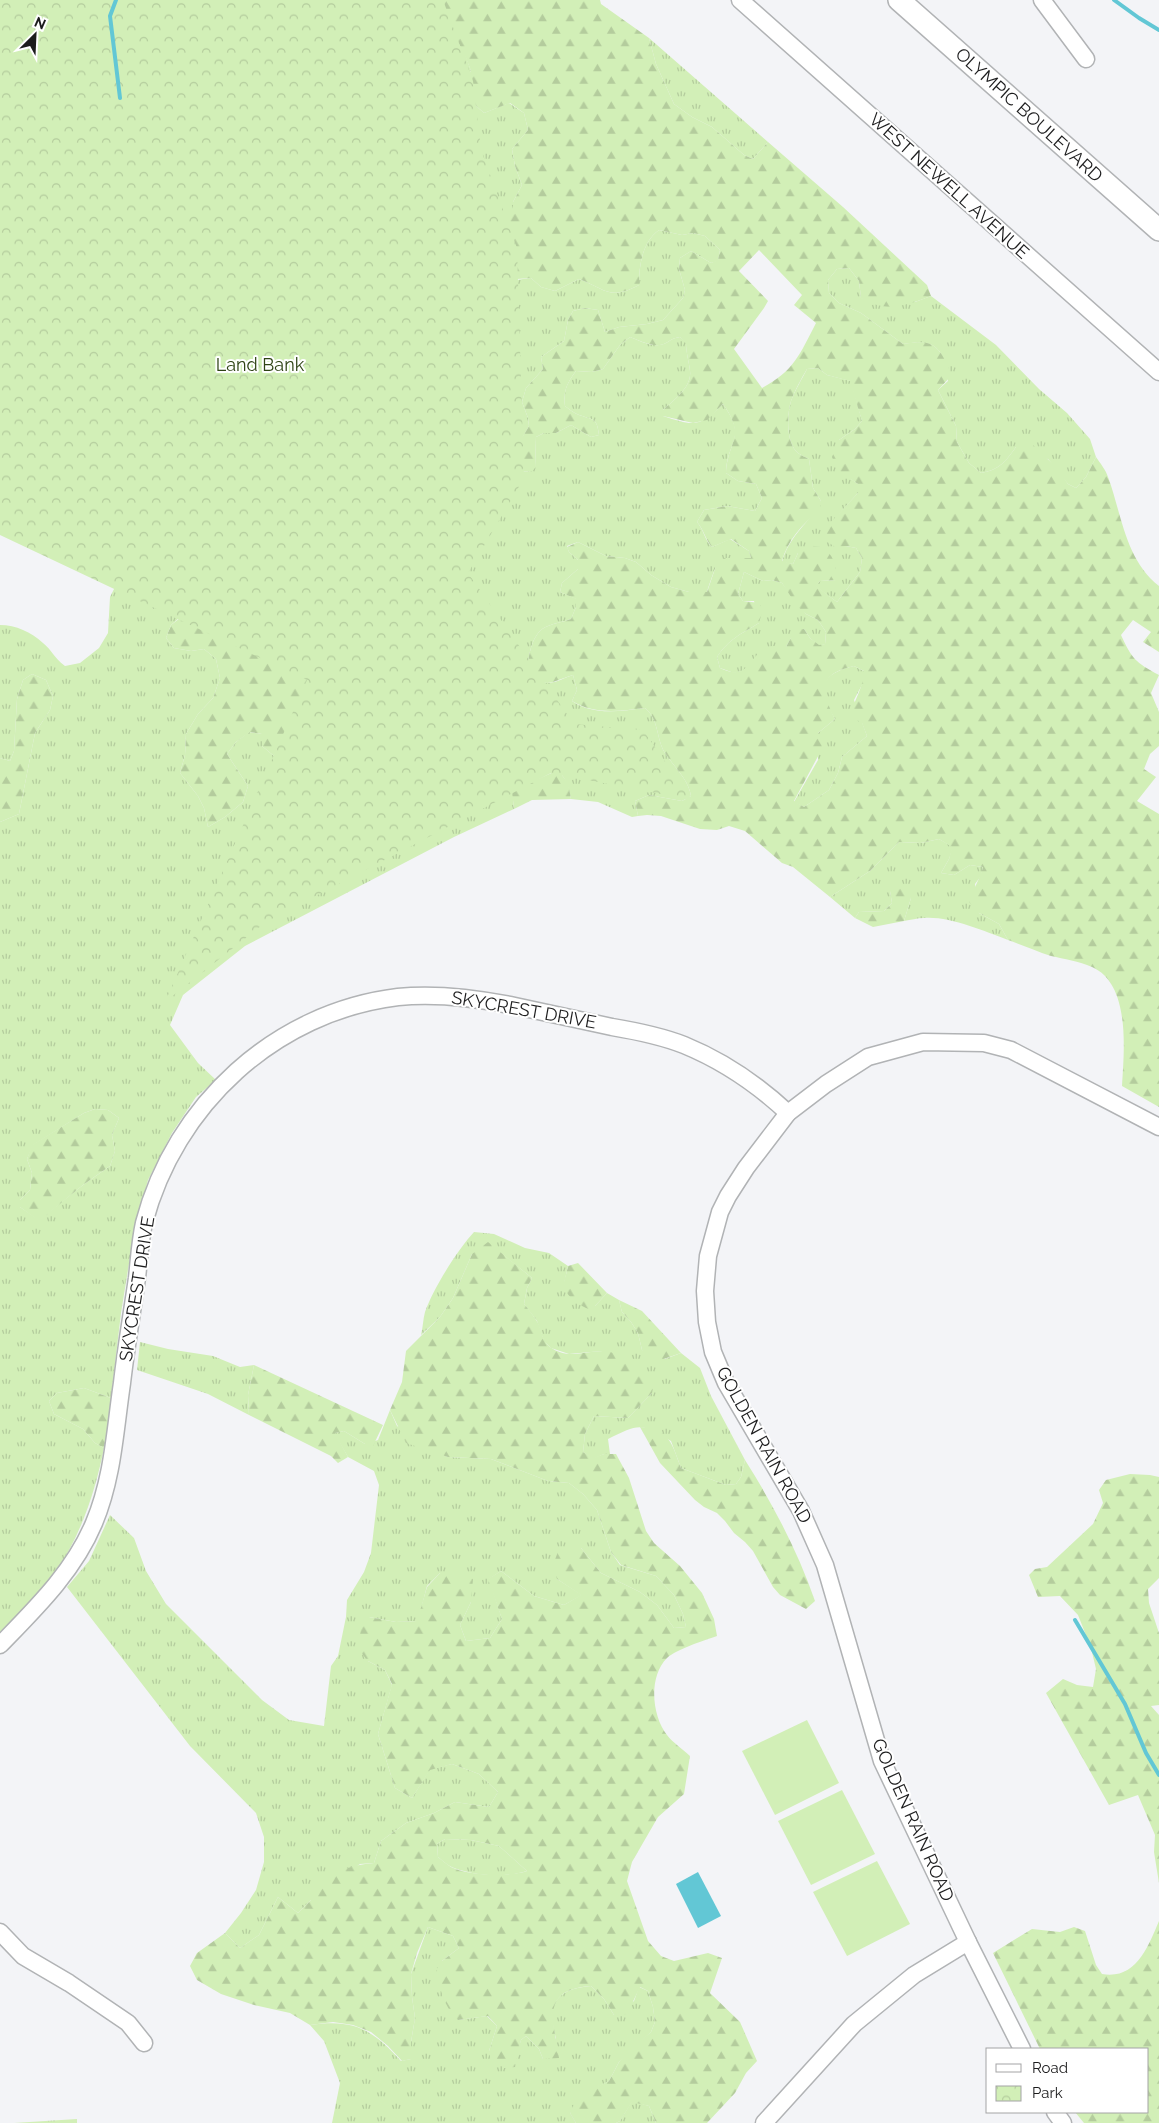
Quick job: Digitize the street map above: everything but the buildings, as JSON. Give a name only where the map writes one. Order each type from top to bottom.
[{"type":"main road","name":"OLYMPIC BOULEVARD","points":[[899,0],[1159,230]]},
{"type":"street","name":"WEST NEWELL AVENUE","points":[[740,0],[1159,372]]},
{"type":"street","points":[[1042,0],[1086,59]]},
{"type":"street","name":"SKYCREST DRIVE","points":[[0,1644],[48,1596],[80,1549],[94,1522],[113,1457],[144,1222],[167,1162],[179,1138],[213,1093],[226,1079],[268,1047],[312,1022],[357,1006],[399,997],[456,996],[503,1003],[635,1031],[682,1044],[743,1076],[788,1113]]},
{"type":"street","name":"GOLDEN RAIN ROAD","points":[[1021,2048],[968,1942],[882,1761],[825,1565],[813,1535],[726,1384],[714,1352],[707,1322],[705,1292],[708,1256],[720,1212],[728,1196],[746,1168],[788,1113],[826,1084],[868,1057],[923,1042],[984,1043],[1011,1050],[1159,1127]]},
{"type":"street","points":[[0,1932],[23,1956],[69,1983],[128,2023],[144,2043]]},
{"type":"street","points":[[764,2123],[854,2024],[914,1975],[968,1942]]},
{"type":"green space","name":"Land Bank","points":[[0,0],[443,0],[473,81],[481,150],[517,248],[524,478],[468,573],[574,724],[643,730],[692,800],[551,773],[266,922],[165,1002],[307,680],[0,535]]},
{"type":"green space","points":[[142,0],[217,0],[216,14],[218,27],[226,53],[246,40],[259,35],[252,3],[255,0],[329,0],[349,19],[359,37],[360,77],[394,87],[401,94],[409,117],[423,120],[436,113],[419,65],[403,43],[394,6],[390,0],[423,0],[427,13],[439,25],[454,33],[464,51],[471,71],[463,81],[446,86],[447,95],[475,105],[484,113],[509,103],[524,113],[528,130],[512,149],[515,166],[522,185],[513,202],[513,212],[500,211],[493,220],[512,238],[517,251],[506,257],[494,257],[485,260],[476,272],[483,278],[496,283],[502,283],[531,278],[541,287],[555,291],[579,279],[614,293],[629,290],[639,285],[641,262],[645,248],[653,235],[659,230],[682,235],[693,233],[705,236],[720,250],[718,261],[711,263],[691,251],[680,258],[679,269],[685,290],[683,298],[663,320],[619,327],[605,332],[598,310],[585,308],[573,311],[568,320],[564,341],[541,357],[543,369],[526,388],[522,402],[529,426],[513,457],[516,472],[531,471],[535,467],[536,437],[544,433],[556,433],[571,425],[591,437],[599,435],[594,420],[577,414],[565,406],[566,387],[576,371],[592,372],[603,369],[620,345],[630,337],[648,344],[661,345],[680,337],[686,342],[690,377],[681,393],[663,410],[663,416],[682,422],[696,423],[708,417],[723,404],[734,425],[735,433],[726,473],[738,481],[756,484],[762,498],[755,511],[727,506],[704,510],[697,522],[712,547],[730,539],[749,551],[751,558],[731,559],[720,562],[714,572],[707,592],[689,592],[671,587],[651,575],[636,562],[625,558],[606,556],[578,542],[567,546],[569,552],[578,560],[578,569],[562,583],[560,592],[577,599],[576,607],[571,619],[551,625],[538,633],[531,649],[527,667],[538,679],[547,683],[573,675],[577,690],[572,701],[580,706],[598,711],[645,708],[650,712],[662,747],[687,784],[691,796],[682,801],[649,795],[635,801],[638,816],[632,817],[598,802],[571,799],[562,775],[541,761],[525,769],[516,778],[513,791],[514,809],[454,837],[245,946],[183,995],[170,1025],[198,1063],[216,1080],[196,1097],[172,1133],[148,1180],[133,1239],[121,1313],[111,1398],[84,1388],[57,1393],[49,1401],[54,1414],[83,1429],[95,1443],[104,1448],[96,1482],[85,1515],[63,1561],[41,1591],[0,1632],[0,822],[19,814],[35,733],[50,710],[53,696],[46,680],[32,674],[23,680],[17,699],[14,751],[10,761],[0,758],[0,625],[23,630],[33,636],[46,646],[65,666],[80,663],[99,648],[108,633],[110,597],[117,583],[132,568],[136,558],[133,507],[128,492],[120,482],[112,461],[112,440],[108,416],[111,406],[131,387],[142,362],[145,350],[146,320],[140,302],[141,287],[147,279],[159,278],[175,320],[188,333],[211,344],[222,335],[230,320],[260,296],[276,289],[293,256],[335,228],[348,216],[354,202],[352,186],[357,172],[370,168],[379,170],[381,186],[391,198],[399,198],[408,187],[397,151],[384,134],[375,130],[364,131],[350,138],[330,161],[313,157],[310,144],[337,106],[336,98],[329,90],[296,91],[285,86],[269,59],[239,79],[235,93],[215,136],[217,164],[203,192],[201,207],[208,227],[205,241],[197,244],[180,236],[164,234],[154,215],[153,195],[164,77],[154,48],[133,11]],"holes":[[[154,407],[166,407],[177,435],[185,448],[226,468],[235,480],[243,508],[259,518],[269,533],[258,562],[262,578],[277,587],[305,594],[337,574],[350,588],[343,609],[341,627],[353,640],[368,651],[402,664],[458,671],[482,665],[499,673],[503,687],[502,702],[489,706],[480,726],[468,741],[442,729],[454,716],[454,710],[438,703],[418,722],[408,725],[394,716],[411,701],[410,695],[393,684],[385,685],[374,703],[361,717],[361,727],[374,734],[366,760],[377,763],[386,762],[418,747],[426,747],[449,754],[436,778],[418,796],[396,809],[371,820],[354,813],[350,801],[349,781],[344,767],[334,755],[310,736],[274,756],[262,746],[262,734],[249,732],[236,742],[227,754],[248,786],[243,802],[225,817],[208,827],[204,808],[198,796],[180,773],[185,755],[186,734],[198,714],[213,698],[220,678],[216,659],[204,649],[191,651],[174,648],[166,638],[171,625],[194,605],[197,590],[175,513],[149,493],[148,473],[134,438],[141,418]],[[319,772],[329,772],[330,782],[323,812],[327,826],[338,843],[326,851],[291,847],[268,850],[258,855],[247,851],[248,825],[254,814],[271,795],[292,801],[302,797],[310,779]],[[95,1109],[108,1110],[119,1118],[112,1135],[115,1151],[110,1166],[39,1220],[20,1207],[20,1200],[30,1190],[32,1173],[27,1159],[33,1145],[84,1113]]]},
{"type":"green space","points":[[423,0],[600,0],[601,4],[649,38],[656,64],[674,104],[692,117],[712,127],[744,155],[753,159],[768,142],[843,207],[927,285],[931,296],[904,305],[887,307],[870,303],[861,298],[859,281],[849,268],[837,269],[828,280],[829,293],[839,303],[861,313],[903,344],[922,342],[935,346],[939,351],[952,375],[938,390],[956,426],[957,442],[969,463],[981,473],[987,472],[1002,464],[1016,447],[1032,444],[1058,469],[1068,484],[1076,488],[1086,477],[1096,457],[1103,467],[1132,550],[1148,575],[1159,586],[1159,652],[1143,642],[1151,632],[1133,620],[1121,635],[1128,650],[1135,659],[1144,667],[1159,675],[1151,693],[1159,712],[1159,746],[1150,754],[1144,769],[1156,777],[1137,801],[1159,814],[1159,1107],[1122,1086],[1124,1037],[1122,1020],[1119,1003],[1113,988],[1105,976],[1087,965],[1051,956],[1008,940],[999,924],[979,913],[969,902],[983,867],[970,865],[954,875],[941,873],[949,859],[952,847],[939,839],[921,843],[899,842],[870,871],[830,897],[793,867],[782,863],[745,831],[729,826],[717,830],[700,829],[661,816],[638,816],[635,801],[649,795],[682,801],[691,796],[687,784],[662,747],[650,712],[645,708],[607,711],[580,705],[572,701],[577,690],[573,675],[547,683],[533,675],[527,667],[529,655],[538,633],[548,626],[571,619],[576,607],[576,599],[560,592],[562,583],[578,569],[578,560],[569,552],[567,547],[578,542],[606,556],[625,558],[636,562],[651,575],[671,587],[689,592],[707,592],[717,563],[724,558],[751,558],[749,551],[731,539],[712,547],[697,522],[704,510],[727,506],[755,511],[762,498],[756,484],[738,481],[726,473],[735,432],[730,415],[723,404],[707,420],[693,423],[663,416],[663,410],[681,393],[690,377],[686,343],[680,337],[662,345],[657,345],[648,344],[630,337],[620,345],[603,369],[592,372],[576,371],[566,387],[565,406],[577,414],[594,420],[599,435],[591,437],[571,425],[556,433],[544,433],[536,437],[535,468],[532,471],[516,472],[518,444],[529,426],[522,402],[526,388],[543,369],[541,357],[564,341],[568,320],[573,311],[585,308],[598,310],[605,332],[619,327],[663,320],[683,298],[685,290],[679,269],[680,258],[691,251],[711,263],[718,260],[720,250],[705,236],[693,233],[682,235],[659,230],[653,235],[645,248],[641,262],[639,285],[629,290],[614,293],[608,292],[579,279],[555,291],[541,287],[531,278],[517,279],[500,211],[513,211],[513,202],[522,185],[515,166],[512,149],[528,130],[524,113],[510,103],[484,113],[475,105],[463,81],[471,71],[462,49],[452,32]],"holes":[[[759,250],[802,295],[794,305],[816,323],[795,361],[782,375],[762,388],[734,349],[768,301],[739,271]],[[818,368],[827,375],[850,381],[862,421],[855,429],[839,440],[832,457],[837,470],[858,484],[858,493],[831,522],[824,533],[825,540],[835,547],[846,546],[856,548],[862,558],[860,572],[837,602],[816,586],[820,581],[836,580],[834,562],[827,551],[821,547],[807,545],[798,553],[793,564],[782,561],[796,533],[820,510],[821,501],[813,488],[809,459],[796,451],[790,440],[788,427],[791,401],[807,369]],[[744,572],[763,581],[772,580],[782,583],[797,606],[806,614],[818,620],[826,632],[825,644],[819,645],[810,638],[804,629],[795,630],[786,647],[775,646],[761,651],[742,670],[732,672],[720,668],[717,657],[736,637],[759,623],[762,612],[760,603],[743,601],[738,594]],[[854,666],[864,671],[864,677],[850,716],[862,723],[867,736],[842,757],[838,773],[829,790],[804,807],[794,801],[823,747],[818,733],[835,719],[827,700],[825,685],[828,679],[842,669]]]},
{"type":"green space","points":[[649,38],[768,142],[753,159],[744,155],[712,127],[692,117],[674,104],[656,64]]},
{"type":"green space","points":[[849,268],[859,281],[861,298],[915,302],[931,296],[996,345],[1039,389],[1067,413],[1090,439],[1096,457],[1086,477],[1076,488],[1068,484],[1048,459],[1016,447],[1002,464],[993,470],[981,473],[969,463],[957,442],[956,426],[938,390],[948,381],[941,354],[937,348],[924,343],[903,344],[861,313],[839,303],[829,293],[828,280],[837,269]]},
{"type":"green space","points":[[818,368],[827,375],[851,381],[862,421],[855,429],[839,440],[851,479],[858,484],[858,493],[839,514],[846,546],[856,548],[862,558],[860,572],[837,602],[815,586],[820,581],[836,580],[798,553],[793,564],[782,562],[785,552],[794,537],[821,501],[813,488],[809,459],[796,451],[790,440],[788,427],[791,401],[807,369]]},
{"type":"green space","points":[[744,572],[763,581],[772,580],[782,583],[806,614],[818,620],[826,632],[825,644],[819,646],[804,629],[791,638],[786,647],[742,671],[734,673],[720,668],[717,657],[726,646],[736,637],[759,623],[754,601],[743,601],[738,594]]},
{"type":"green space","points":[[350,588],[274,756],[262,746],[262,734],[250,732],[236,742],[227,754],[248,786],[243,802],[225,817],[208,827],[204,808],[198,796],[180,773],[185,755],[186,734],[198,714],[213,698],[220,678],[216,659],[204,649],[191,651],[174,648],[166,638],[171,625],[184,615]]},
{"type":"green space","points":[[854,666],[864,671],[864,681],[854,700],[867,736],[842,757],[838,773],[829,790],[804,807],[794,802],[818,760],[818,733],[835,719],[825,699],[824,687],[829,677],[833,674]]},
{"type":"green space","points":[[32,674],[46,680],[53,696],[50,710],[35,733],[19,814],[0,822],[0,758],[10,761],[14,751],[17,699],[23,680]]},
{"type":"green space","points":[[558,770],[568,783],[571,799],[532,800],[514,809],[512,791]]},
{"type":"green space","points":[[939,839],[953,847],[941,873],[954,875],[970,865],[983,867],[981,876],[975,884],[979,913],[999,924],[1008,940],[944,919],[921,918],[904,921],[911,898],[890,891],[892,903],[884,911],[859,912],[855,918],[830,897],[870,871],[899,842],[921,843]]},
{"type":"green space","points":[[896,882],[905,888],[911,898],[904,921],[873,927],[855,918],[859,912],[884,911],[892,903],[890,891]]},
{"type":"green space","points":[[95,1109],[108,1110],[119,1118],[112,1135],[115,1151],[110,1166],[83,1185],[39,1221],[20,1207],[20,1200],[30,1190],[32,1173],[27,1159],[32,1145],[84,1113]]},
{"type":"green space","points":[[474,1232],[494,1234],[525,1248],[549,1253],[568,1266],[564,1284],[595,1306],[607,1293],[619,1300],[622,1312],[638,1333],[642,1350],[665,1359],[681,1353],[700,1368],[711,1396],[745,1460],[741,1477],[736,1484],[726,1485],[681,1468],[671,1441],[646,1428],[633,1428],[608,1439],[610,1454],[604,1454],[593,1459],[583,1452],[585,1434],[594,1416],[628,1418],[652,1393],[602,1351],[569,1354],[551,1348],[544,1341],[537,1321],[524,1304],[527,1288],[532,1278],[501,1253],[472,1254],[453,1298],[440,1317],[421,1335],[425,1312],[434,1292],[454,1259]]},
{"type":"green space","points":[[488,1242],[532,1278],[527,1288],[524,1304],[536,1320],[547,1345],[557,1351],[570,1354],[603,1351],[617,1354],[632,1361],[654,1383],[652,1393],[628,1418],[594,1416],[585,1434],[583,1452],[593,1458],[604,1454],[616,1454],[629,1478],[646,1531],[654,1543],[680,1566],[702,1593],[714,1619],[717,1636],[677,1651],[667,1658],[657,1675],[654,1696],[658,1718],[669,1738],[690,1756],[684,1794],[658,1817],[632,1862],[627,1881],[648,1941],[661,1956],[674,1961],[708,1953],[722,1958],[710,1993],[740,2022],[757,2061],[746,2073],[735,2093],[707,2123],[656,2123],[649,2106],[632,2102],[620,2121],[616,2123],[576,2123],[570,2113],[578,2096],[609,2081],[619,2062],[628,2051],[651,2032],[655,2022],[653,2007],[648,1991],[640,1987],[627,2014],[614,2015],[604,1999],[591,1986],[574,1989],[563,1994],[557,2001],[553,2020],[559,2058],[543,2059],[539,2049],[526,2036],[521,2040],[515,2067],[504,2068],[490,2057],[489,2051],[497,2026],[488,2016],[458,2020],[449,2009],[441,1991],[436,1970],[442,1961],[459,1948],[453,1936],[428,1927],[417,1953],[411,1974],[415,2018],[411,2042],[411,2059],[402,2061],[371,2032],[353,2025],[333,2022],[310,2025],[290,2013],[254,2005],[221,1994],[197,1980],[190,1966],[197,1953],[225,1933],[240,1948],[259,1935],[278,1897],[298,1913],[311,1900],[311,1886],[341,1870],[374,1863],[381,1841],[406,1823],[434,1813],[455,1802],[489,1807],[498,1792],[479,1774],[452,1764],[430,1770],[412,1798],[395,1788],[378,1734],[392,1684],[385,1670],[368,1661],[358,1649],[361,1628],[369,1617],[396,1622],[417,1621],[427,1587],[440,1573],[459,1575],[473,1579],[471,1602],[460,1625],[466,1641],[490,1638],[502,1619],[488,1579],[501,1571],[534,1596],[564,1605],[581,1595],[557,1579],[553,1565],[559,1549],[581,1548],[601,1573],[640,1592],[657,1605],[674,1628],[686,1627],[683,1614],[674,1595],[656,1576],[621,1565],[611,1552],[597,1510],[583,1494],[569,1483],[548,1481],[491,1459],[448,1457],[406,1443],[390,1410],[402,1382],[406,1351],[440,1317],[453,1298],[472,1254]],"holes":[[[445,1839],[471,1840],[499,1846],[527,1871],[500,1875],[478,1874],[458,1870],[438,1857],[437,1844]]]},
{"type":"green space","points":[[578,1263],[607,1293],[595,1306],[588,1309],[572,1298],[564,1287],[568,1266]]},
{"type":"green space","points":[[619,1300],[642,1311],[681,1353],[658,1361],[649,1359],[642,1350],[638,1333],[622,1312]]},
{"type":"green space","points":[[140,1342],[168,1349],[213,1356],[240,1367],[254,1365],[248,1395],[249,1415],[208,1394],[137,1370]]},
{"type":"green space","points":[[254,1365],[383,1425],[373,1446],[365,1444],[344,1431],[335,1433],[348,1457],[338,1463],[331,1456],[249,1415],[248,1395]]},
{"type":"green space","points":[[84,1388],[111,1398],[109,1424],[104,1448],[95,1443],[83,1429],[54,1414],[49,1401],[57,1393]]},
{"type":"green space","points":[[390,1410],[397,1426],[432,1450],[448,1457],[491,1459],[548,1481],[569,1483],[583,1494],[597,1510],[611,1552],[620,1565],[656,1576],[674,1595],[683,1614],[686,1627],[674,1628],[657,1605],[640,1592],[601,1573],[581,1548],[557,1579],[582,1595],[564,1605],[534,1596],[501,1571],[489,1579],[502,1619],[490,1638],[466,1641],[460,1625],[471,1602],[440,1573],[427,1586],[418,1621],[396,1622],[369,1617],[368,1661],[385,1670],[392,1685],[378,1734],[395,1788],[412,1798],[430,1769],[452,1764],[479,1774],[498,1792],[489,1807],[455,1802],[434,1813],[406,1823],[381,1841],[374,1863],[360,1864],[311,1900],[298,1913],[278,1897],[259,1935],[240,1948],[225,1933],[256,1890],[264,1862],[264,1837],[256,1813],[190,1746],[67,1587],[89,1561],[110,1515],[134,1538],[146,1571],[166,1604],[262,1700],[289,1720],[324,1726],[331,1666],[338,1656],[346,1617],[347,1600],[364,1572],[371,1553],[379,1485],[374,1471],[348,1457],[334,1433],[344,1431],[365,1444],[378,1440]]},
{"type":"green space","points":[[640,1427],[658,1431],[668,1439],[681,1468],[726,1485],[736,1484],[741,1477],[745,1460],[784,1529],[801,1564],[815,1601],[806,1609],[780,1595],[773,1587],[753,1551],[745,1542],[734,1533],[717,1513],[695,1500],[660,1463]]},
{"type":"green space","points":[[1130,1474],[1159,1477],[1159,1578],[1148,1589],[1149,1603],[1159,1633],[1159,1705],[1151,1706],[1159,1715],[1159,1883],[1154,1852],[1155,1835],[1138,1795],[1109,1805],[1046,1693],[1063,1679],[1077,1685],[1093,1687],[1096,1669],[1091,1648],[1078,1615],[1060,1596],[1038,1597],[1029,1575],[1035,1569],[1047,1567],[1093,1524],[1103,1503],[1099,1490],[1106,1480]]},
{"type":"green space","points":[[807,1720],[839,1783],[775,1815],[742,1751]]},
{"type":"green space","points":[[842,1790],[875,1854],[811,1885],[778,1821]]},
{"type":"green space","points":[[445,1839],[471,1840],[499,1846],[527,1871],[509,1875],[490,1875],[454,1868],[438,1857],[437,1844]]},
{"type":"green space","points":[[877,1861],[910,1924],[847,1956],[813,1892]]},
{"type":"green space","points":[[1159,1921],[1159,2123],[1084,2123],[1076,2113],[1149,2113],[1149,2048],[1040,2048],[993,1953],[1032,1929],[1060,1932],[1074,1927],[1085,1931],[1096,1965],[1102,1974],[1114,1975],[1132,1967],[1139,1960]]},
{"type":"green space","points":[[428,1927],[453,1936],[459,1948],[442,1961],[458,2020],[487,2016],[497,2026],[489,2051],[517,2053],[521,2040],[526,2036],[539,2049],[543,2059],[556,2038],[552,2016],[553,2007],[557,2000],[569,1991],[591,1986],[604,1999],[614,2015],[634,2001],[639,1987],[648,1991],[655,2022],[651,2032],[619,2062],[609,2081],[598,2087],[570,2113],[576,2123],[332,2123],[340,2083],[324,2041],[310,2025],[350,2025],[371,2034],[381,2041],[401,2061],[411,2059],[411,2042],[415,2018],[411,1974]]},
{"type":"green space","points":[[632,2101],[649,2106],[656,2123],[616,2123],[620,2121]]},
{"type":"green space","points":[[77,2119],[77,2123],[14,2123]]},
{"type":"water","points":[[698,1872],[721,1916],[698,1928],[676,1884]]},
{"type":"waterway","points":[[116,0],[110,16],[120,98]]},
{"type":"waterway","points":[[1114,0],[1159,30]]},
{"type":"waterway","points":[[1075,1620],[1125,1704],[1146,1753],[1159,1775]]}]
